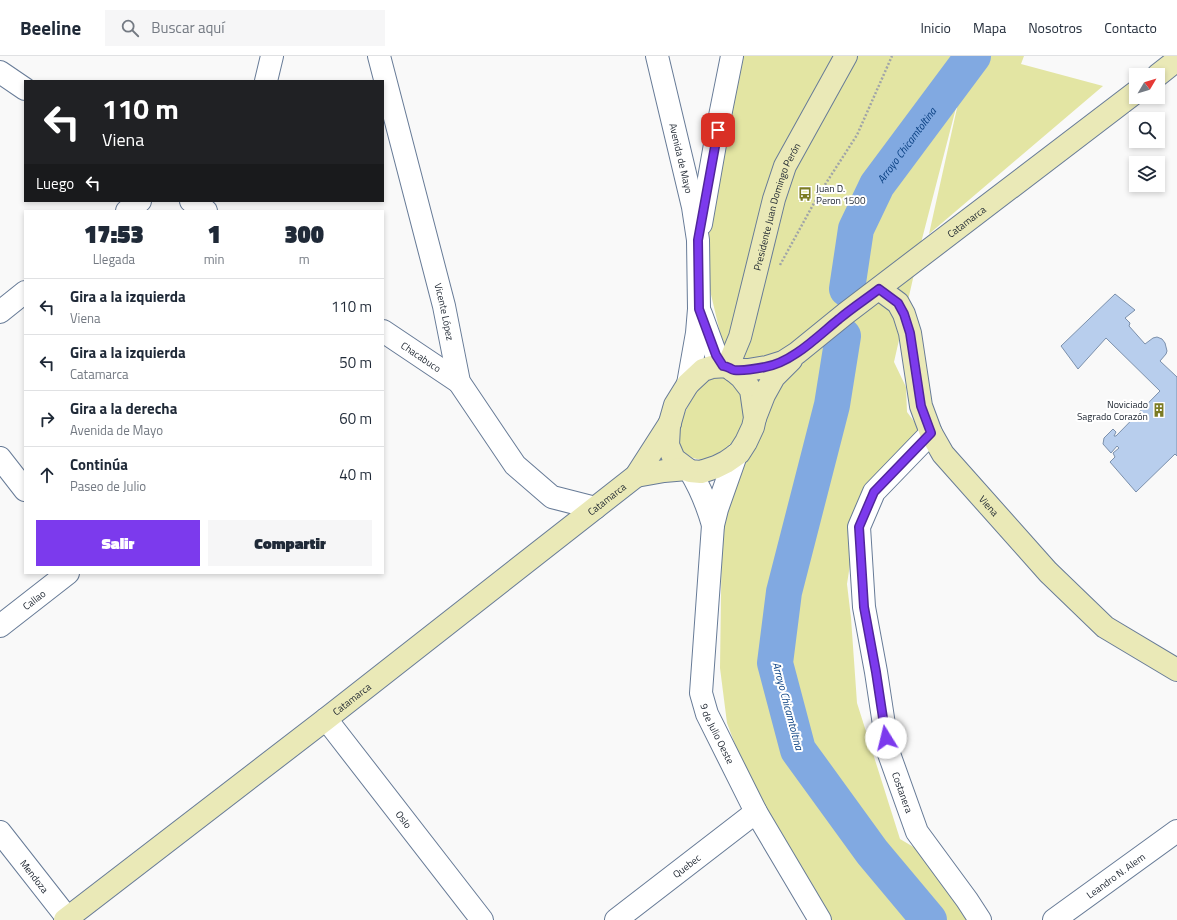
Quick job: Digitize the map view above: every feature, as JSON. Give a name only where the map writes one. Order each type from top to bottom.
[{"type":"street","points":[[266,80],[272,56]]},
{"type":"street","name":"Vicente López","points":[[379,56],[444,306],[459,382],[515,465],[552,497],[595,508]]},
{"type":"street","name":"Avenida de Mayo","points":[[657,56],[693,207],[698,240],[699,309],[697,333],[688,384]]},
{"type":"street","points":[[698,240],[732,56]]},
{"type":"street","name":"Presidente Juan Domingo Perón","points":[[728,368],[740,338],[774,199],[785,166],[846,56]]},
{"type":"street","points":[[0,72],[24,88]]},
{"type":"street","name":"Catamarca","points":[[728,368],[748,370],[767,367],[783,362],[1129,97]]},
{"type":"street","points":[[128,210],[139,202]]},
{"type":"street","points":[[192,202],[204,210]]},
{"type":"street","name":"Viena","points":[[879,289],[898,303],[904,314],[910,333],[921,406],[931,433],[943,454],[1048,572],[1106,627],[1177,670]]},
{"type":"street","points":[[0,312],[24,293]]},
{"type":"street","name":"Avenida de Mayo","points":[[699,309],[716,355],[728,368]]},
{"type":"street","name":"Chacabuco","points":[[384,332],[459,382]]},
{"type":"street","name":"Catamarca","points":[[756,418],[764,395],[774,377],[797,352]]},
{"type":"street","points":[[712,367],[728,368],[741,377],[751,390],[756,418],[753,427],[739,453],[726,462],[701,472],[688,470],[674,459],[668,446],[670,422],[675,405],[688,384],[703,370],[712,367]]},
{"type":"street","name":"Catamarca","points":[[67,919],[636,476],[670,422]]},
{"type":"street","name":"Costanera","points":[[931,433],[874,492],[859,527],[864,607],[888,751],[917,832],[980,920]]},
{"type":"street","name":"9 de Julio Oeste","points":[[736,455],[713,525],[701,694],[707,714],[756,812],[820,920]]},
{"type":"street","points":[[0,458],[24,489]]},
{"type":"street","name":"Catamarca","points":[[636,476],[664,471],[688,470]]},
{"type":"street","name":"9 de Julio Oeste","points":[[688,470],[697,482],[706,502],[713,525]]},
{"type":"street","name":"Callao","points":[[0,626],[67,574]]},
{"type":"street","name":"Oslo","points":[[326,718],[482,920]]},
{"type":"street","name":"Quebec","points":[[616,920],[756,812]]},
{"type":"street","name":"Leandro N. Alem","points":[[1054,920],[1177,831]]},
{"type":"street","name":"Mendoza","points":[[0,832],[67,919]]},
{"type":"path","points":[[777,271],[818,194],[857,135],[892,56]]},
{"type":"green space","points":[[732,56],[1024,56],[1021,64],[1103,86],[929,234],[963,81],[922,239],[894,362],[906,387],[907,412],[922,432],[859,506],[847,584],[857,703],[900,839],[922,852],[972,920],[825,920],[753,792],[727,723],[720,668],[722,522],[755,418],[728,366],[698,240]]},
{"type":"green space","points":[[725,374],[739,385],[746,420],[729,450],[705,461],[693,458],[684,453],[678,445],[677,433],[683,416],[698,388],[710,377]]},
{"type":"building","name":"Noviciado Sagrado Corazón","points":[[1115,294],[1135,310],[1125,318],[1130,323],[1129,326],[1145,344],[1157,337],[1162,339],[1165,343],[1167,351],[1160,361],[1177,377],[1177,456],[1175,454],[1136,492],[1110,462],[1115,457],[1113,453],[1119,448],[1117,446],[1111,453],[1103,444],[1104,438],[1113,429],[1116,432],[1114,436],[1116,436],[1160,391],[1106,338],[1078,369],[1061,346]]},
{"type":"waterway","name":"Arroyo Chicamtoltina","points":[[847,289],[856,229],[877,185],[973,56]]},
{"type":"waterway","name":"Arroyo Chicamtoltina","points":[[843,336],[832,405],[784,592],[775,663],[798,750],[872,852],[929,920]]},
{"type":"place","name":"Juan D. Peron 1500","points":[[805,194]]},
{"type":"place","name":"Noviciado Sagrado Corazón","points":[[1159,410]]},
{"type":"route","points":[[718,130],[698,240],[699,309],[716,355],[723,366],[728,366],[732,370],[748,370],[767,367],[783,362],[879,289],[898,303],[904,314],[910,333],[921,406],[931,433],[874,492],[859,527],[864,607],[886,738]]}]
